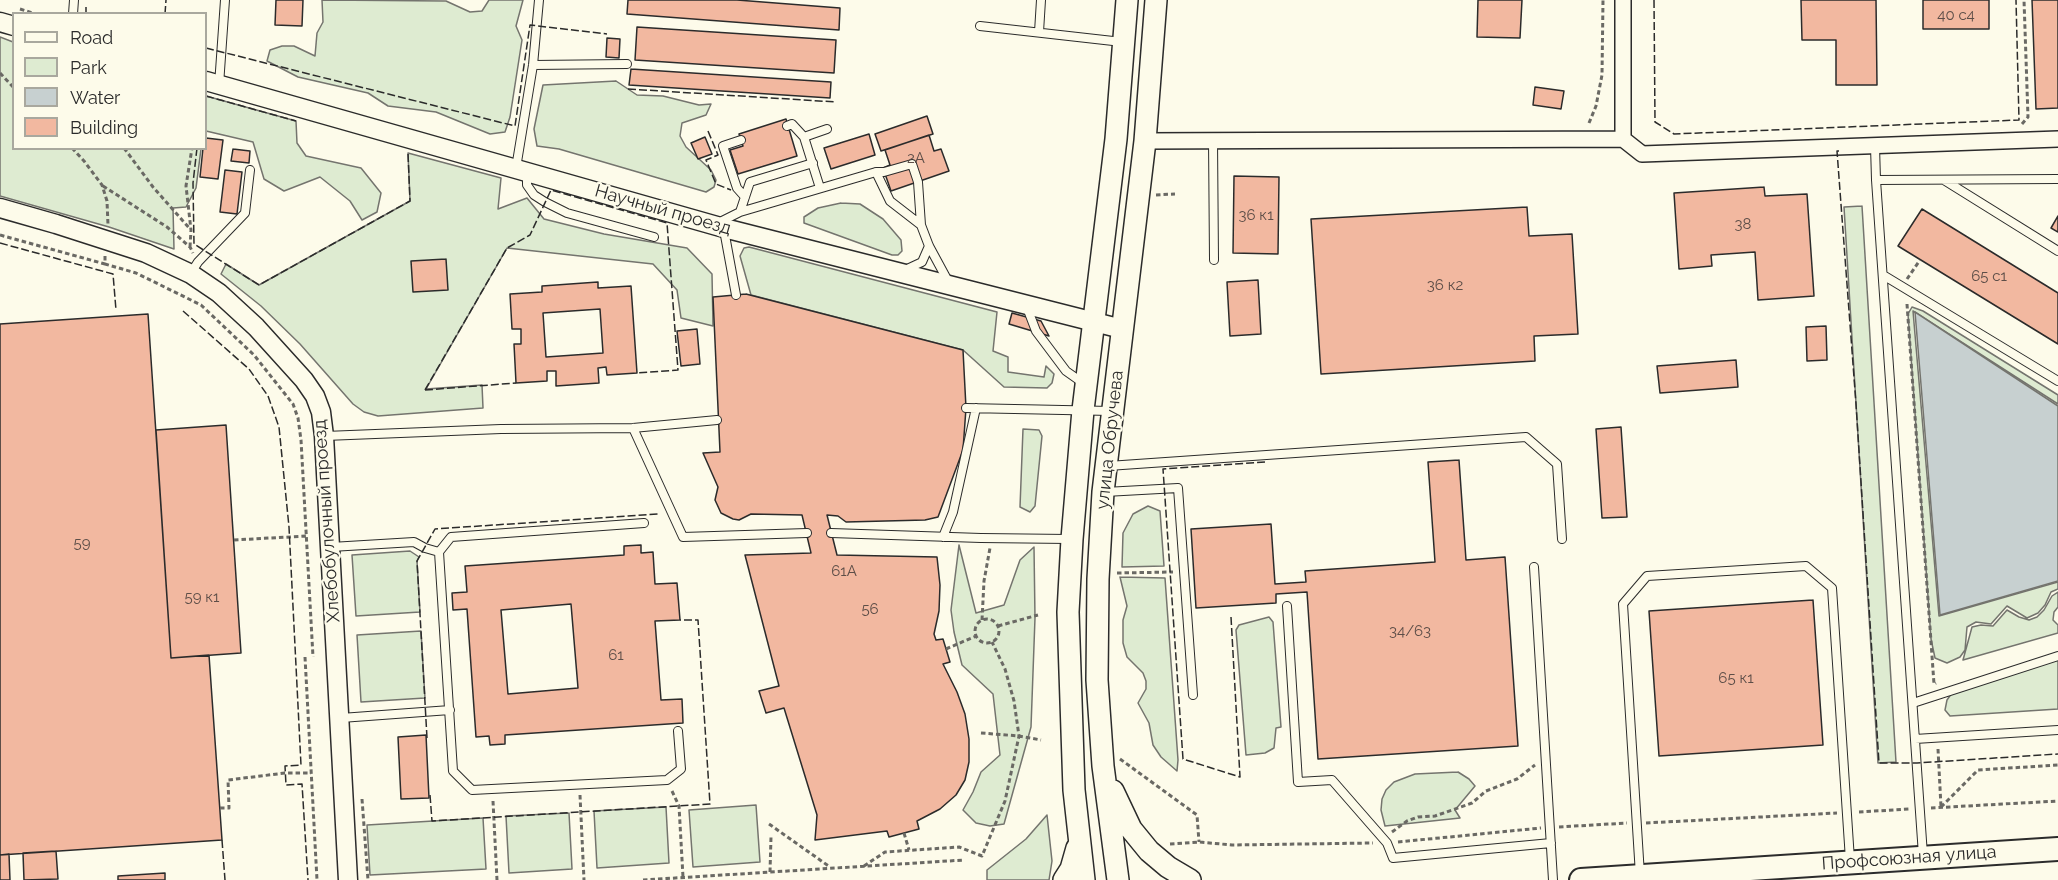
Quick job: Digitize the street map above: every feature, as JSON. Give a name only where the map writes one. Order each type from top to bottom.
[{"type":"main road","name":"улица Обручева","points":[[1084,880],[1074,790],[1068,612],[1083,410],[1116,139],[1127,0]]},
{"type":"main road","name":"улица Обручева","points":[[1118,880],[1108,760],[1097,680],[1098,579],[1103,492],[1145,141],[1156,0]]},
{"type":"main road","points":[[1108,760],[1119,806],[1131,829],[1149,851],[1168,867],[1190,880]]},
{"type":"main road","points":[[1064,880],[1071,869],[1079,839]]},
{"type":"main road","name":"Профсоюзная улица","points":[[1581,880],[2058,849]]},
{"type":"street","points":[[1623,0],[1623,139]]},
{"type":"street","name":"Научный проезд","points":[[212,83],[719,227],[1122,329]]},
{"type":"street","points":[[1145,141],[1623,139],[1642,154],[2058,139]]},
{"type":"street","name":"Хлебобулочный проезд","points":[[0,208],[168,262],[194,268],[256,327],[304,380],[315,396],[321,412],[324,436],[348,880]]},
{"type":"lane","points":[[212,83],[225,0]]},
{"type":"lane","points":[[539,0],[521,171],[527,185],[534,195],[567,213],[654,237]]},
{"type":"lane","points":[[1039,32],[1041,0]]},
{"type":"lane","points":[[980,26],[1124,42]]},
{"type":"lane","points":[[532,65],[627,64]]},
{"type":"lane","points":[[788,126],[792,124],[804,137],[820,188]]},
{"type":"lane","points":[[804,137],[827,129]]},
{"type":"lane","points":[[1213,140],[1214,260]]},
{"type":"lane","points":[[741,141],[723,146],[737,188],[745,197]]},
{"type":"lane","points":[[1875,146],[1923,857]]},
{"type":"lane","points":[[740,212],[750,182],[813,164]]},
{"type":"lane","points":[[736,295],[724,236],[719,227],[740,212],[876,172],[912,164],[918,182],[921,225],[949,284]]},
{"type":"lane","points":[[194,268],[245,213],[250,170]]},
{"type":"lane","points":[[876,172],[890,201],[921,225]]},
{"type":"lane","points":[[1942,179],[2058,251]]},
{"type":"lane","points":[[1876,180],[2058,179]]},
{"type":"lane","points":[[897,271],[914,268],[922,262],[929,246]]},
{"type":"lane","points":[[1883,275],[2058,381]]},
{"type":"lane","points":[[1025,304],[1036,331],[1060,364],[1086,386]]},
{"type":"lane","points":[[966,408],[1113,412]]},
{"type":"lane","points":[[944,537],[953,512],[976,408]]},
{"type":"lane","points":[[324,436],[501,429],[633,428],[717,420]]},
{"type":"lane","points":[[633,428],[683,537],[807,532]]},
{"type":"lane","points":[[1106,466],[1526,437],[1557,464],[1562,539]]},
{"type":"lane","points":[[1103,492],[1178,488],[1193,695]]},
{"type":"lane","points":[[644,524],[452,537],[439,552],[453,771],[472,790],[667,780],[681,769],[678,731]]},
{"type":"lane","points":[[831,533],[1072,539]]},
{"type":"lane","points":[[330,547],[414,542],[424,548],[439,552]]},
{"type":"lane","points":[[1640,876],[1623,604],[1647,576],[1806,566],[1832,588],[1850,862]]},
{"type":"lane","points":[[1534,567],[1553,880]]},
{"type":"lane","points":[[1287,606],[1298,782],[1332,780],[1387,843],[1393,858],[1551,843]]},
{"type":"lane","points":[[1913,703],[2058,656]]},
{"type":"lane","points":[[340,718],[450,710]]},
{"type":"lane","points":[[1915,739],[2058,730]]},
{"type":"path","points":[[1589,123],[1596,106],[1602,75],[1603,0]]},
{"type":"path","points":[[2022,124],[2028,117],[2024,0]]},
{"type":"path","points":[[0,73],[12,86]]},
{"type":"path","points":[[74,150],[102,185],[107,201],[105,264]]},
{"type":"path","points":[[125,150],[153,187],[191,230]]},
{"type":"path","points":[[192,150],[186,186],[191,230],[190,247],[194,268]]},
{"type":"path","points":[[102,185],[167,227],[190,247]]},
{"type":"path","points":[[1153,195],[1175,194]]},
{"type":"path","points":[[0,235],[136,273],[201,305],[255,356],[289,398],[298,417],[301,440],[314,657]]},
{"type":"path","points":[[1920,260],[1905,283],[1905,289],[1934,684],[1944,681]]},
{"type":"path","points":[[234,540],[307,536]]},
{"type":"path","points":[[982,620],[992,620],[998,626],[998,635],[992,642],[983,642],[976,636],[976,627],[982,620],[984,581],[992,538]]},
{"type":"path","points":[[1112,573],[1184,571]]},
{"type":"path","points":[[998,626],[1038,615]]},
{"type":"path","points":[[946,650],[976,636]]},
{"type":"path","points":[[864,866],[885,852],[959,847],[982,856],[1005,801],[1019,736],[1014,701],[1005,669],[992,642]]},
{"type":"path","points":[[305,657],[317,880]]},
{"type":"path","points":[[981,734],[1041,740]]},
{"type":"path","points":[[1938,749],[1941,807]]},
{"type":"path","points":[[1383,839],[1407,821],[1418,817],[1435,816],[1472,802],[1486,791],[1517,779],[1545,757]]},
{"type":"path","points":[[1108,760],[1197,815],[1199,842],[1191,843]]},
{"type":"path","points":[[1941,807],[1978,770],[2058,765]]},
{"type":"path","points":[[220,808],[229,808],[228,780],[285,773],[311,773]]},
{"type":"path","points":[[667,780],[679,806],[683,877]]},
{"type":"path","points":[[579,785],[584,880]]},
{"type":"path","points":[[492,789],[497,880]]},
{"type":"path","points":[[1920,809],[2058,801]]},
{"type":"path","points":[[769,824],[831,868]]},
{"type":"path","points":[[904,833],[909,850]]},
{"type":"path","points":[[770,872],[771,837]]},
{"type":"path","points":[[643,880],[964,860]]},
{"type":"green space","points":[[322,0],[446,1],[470,12],[482,11],[489,0],[523,0],[516,26],[522,40],[510,117],[505,132],[490,134],[436,112],[388,106],[368,93],[298,77],[267,61],[270,50],[282,46],[294,46],[315,56],[317,33],[323,22]]},
{"type":"green space","points":[[0,37],[12,42],[12,150],[201,150],[196,188],[186,207],[173,208],[174,249],[109,227],[0,196]]},
{"type":"green space","points":[[616,81],[637,95],[663,96],[699,105],[711,104],[706,115],[682,123],[680,136],[686,147],[711,170],[716,180],[714,187],[706,192],[559,149],[537,146],[534,129],[543,85]]},
{"type":"green space","points":[[207,96],[296,121],[297,143],[306,156],[361,168],[381,193],[377,212],[362,220],[350,201],[320,177],[284,191],[264,179],[253,142],[207,131]]},
{"type":"green space","points":[[408,153],[501,178],[498,209],[527,198],[544,219],[604,234],[687,248],[712,274],[713,326],[681,318],[677,290],[653,264],[507,248],[426,389],[482,385],[483,408],[378,416],[364,412],[353,404],[300,344],[261,306],[221,274],[226,264],[259,285],[410,201]]},
{"type":"green space","points":[[841,203],[860,204],[883,219],[901,240],[902,251],[898,255],[892,255],[804,223],[804,217],[818,208]]},
{"type":"green space","points":[[1862,206],[1896,762],[1878,763],[1844,207]]},
{"type":"green space","points":[[749,247],[997,312],[993,351],[1008,357],[1008,372],[1044,377],[1046,366],[1054,374],[1052,383],[1047,388],[1004,387],[963,350],[751,295],[740,256],[744,248]]},
{"type":"green space","points":[[1912,307],[1923,311],[2058,395],[2058,404],[1913,311],[1939,616],[2058,582],[2058,589],[2051,592],[2038,613],[2027,618],[2007,606],[1991,624],[1976,622],[1967,627],[1965,650],[1960,657],[1947,663],[1935,658],[1931,639],[1908,314]]},
{"type":"green space","points":[[1023,429],[1039,430],[1042,436],[1035,506],[1030,512],[1020,507]]},
{"type":"green space","points":[[1148,506],[1160,511],[1164,566],[1122,567],[1123,533],[1133,514]]},
{"type":"green space","points":[[959,545],[976,613],[1004,605],[1020,560],[1034,547],[1035,618],[1031,727],[1004,824],[990,826],[976,823],[963,810],[981,772],[1000,755],[993,694],[962,665],[954,632],[951,610]]},
{"type":"green space","points":[[410,551],[419,557],[417,561],[420,612],[356,616],[352,555]]},
{"type":"green space","points":[[1120,577],[1165,578],[1177,771],[1161,757],[1153,745],[1149,723],[1138,703],[1146,689],[1146,681],[1143,673],[1127,657],[1123,643],[1123,620],[1127,606]]},
{"type":"green space","points":[[2058,592],[2058,607],[2054,612],[2053,620],[2058,625],[2058,633],[1963,660],[1972,627],[1993,626],[2007,610],[2029,620],[2037,617],[2052,596]]},
{"type":"green space","points":[[1269,617],[1273,622],[1281,727],[1276,728],[1274,748],[1265,753],[1246,755],[1236,630],[1239,625]]},
{"type":"green space","points":[[421,631],[425,698],[361,702],[357,635]]},
{"type":"green space","points":[[2058,658],[2058,709],[1950,716],[1945,710],[1947,700],[1954,690]]},
{"type":"green space","points":[[1458,772],[1475,786],[1455,810],[1460,818],[1385,826],[1381,810],[1382,799],[1386,790],[1394,782],[1415,774]]},
{"type":"green space","points":[[756,805],[760,862],[693,867],[689,810]]},
{"type":"green space","points":[[666,807],[669,863],[597,868],[594,811]]},
{"type":"green space","points":[[569,813],[572,869],[509,873],[506,816]]},
{"type":"green space","points":[[1047,815],[1052,861],[1049,880],[987,880],[987,870],[1026,839]]},
{"type":"green space","points":[[483,818],[486,869],[370,875],[367,825]]},
{"type":"water","points":[[1915,312],[2058,406],[2058,581],[1940,615]]},
{"type":"building","points":[[276,0],[303,0],[302,26],[275,25]]},
{"type":"building","points":[[628,0],[737,0],[840,8],[839,30],[627,14]]},
{"type":"building","points":[[1478,0],[1522,0],[1520,38],[1477,37]]},
{"type":"building","points":[[1801,0],[1876,0],[1877,85],[1836,85],[1836,40],[1802,40]]},
{"type":"building","points":[[1923,0],[1989,0],[1989,29],[1923,29]]},
{"type":"building","points":[[2032,0],[2058,0],[2058,108],[2036,109]]},
{"type":"building","points":[[637,27],[836,40],[834,73],[635,60]]},
{"type":"building","points":[[607,38],[620,39],[619,58],[606,57]]},
{"type":"building","points":[[631,69],[831,82],[830,98],[629,85]]},
{"type":"building","points":[[1535,87],[1564,91],[1561,109],[1533,105]]},
{"type":"building","points":[[927,116],[933,134],[881,151],[875,134]]},
{"type":"building","points":[[786,119],[797,156],[738,174],[730,150],[743,146],[739,134]]},
{"type":"building","points":[[869,134],[875,155],[831,169],[824,148]]},
{"type":"building","points":[[929,135],[934,151],[941,149],[949,171],[891,191],[883,168],[890,165],[885,150]]},
{"type":"building","points":[[705,137],[712,154],[698,159],[691,143]]},
{"type":"building","points":[[207,138],[223,140],[218,179],[200,177],[203,150],[207,150]]},
{"type":"building","points":[[233,149],[250,151],[249,163],[231,161]]},
{"type":"building","points":[[225,170],[242,172],[237,214],[220,212]]},
{"type":"building","points":[[1234,176],[1279,177],[1278,254],[1233,253]]},
{"type":"building","points":[[1764,187],[1765,196],[1807,194],[1814,296],[1758,300],[1755,252],[1711,255],[1712,266],[1679,269],[1674,193]]},
{"type":"building","points":[[1527,207],[1529,236],[1572,234],[1578,334],[1534,336],[1535,361],[1321,374],[1311,219]]},
{"type":"building","points":[[1922,209],[2058,293],[2058,344],[1898,246]]},
{"type":"building","points":[[2058,216],[2058,232],[2051,228]]},
{"type":"building","points":[[446,259],[448,290],[413,292],[411,261]]},
{"type":"building","points":[[1258,280],[1261,334],[1230,336],[1227,282]]},
{"type":"building","points":[[598,282],[598,288],[631,286],[637,373],[607,375],[606,367],[598,368],[599,383],[556,386],[556,371],[547,371],[547,381],[516,383],[514,344],[521,344],[521,329],[512,329],[510,294],[542,292],[542,286]],"holes":[[[600,309],[603,353],[546,357],[543,313]]]},
{"type":"building","points":[[746,294],[963,350],[966,408],[963,450],[938,517],[925,520],[846,522],[838,516],[827,515],[837,555],[937,557],[940,585],[939,611],[934,634],[936,640],[943,639],[950,662],[943,664],[965,714],[969,739],[969,762],[965,780],[956,795],[940,809],[917,821],[919,829],[889,837],[887,831],[815,840],[817,815],[784,708],[766,713],[759,691],[779,686],[745,555],[811,553],[802,515],[751,514],[739,520],[721,513],[715,500],[718,487],[703,453],[720,452],[713,297]]},
{"type":"building","points":[[1012,313],[1041,321],[1049,336],[1009,324]]},
{"type":"building","points":[[148,314],[171,658],[209,655],[222,840],[0,855],[0,324]]},
{"type":"building","points":[[1826,326],[1827,360],[1807,361],[1806,327]]},
{"type":"building","points":[[697,329],[700,364],[681,366],[677,331]]},
{"type":"building","points":[[1736,360],[1738,387],[1660,393],[1657,366]]},
{"type":"building","points":[[226,425],[241,653],[171,658],[156,430]]},
{"type":"building","points":[[1621,427],[1627,517],[1602,518],[1596,429]]},
{"type":"building","points":[[1459,460],[1466,560],[1505,557],[1518,746],[1318,759],[1307,592],[1276,594],[1276,603],[1196,608],[1191,529],[1271,524],[1275,584],[1306,582],[1305,571],[1435,562],[1428,462]]},
{"type":"building","points":[[641,545],[641,553],[653,552],[655,584],[677,583],[680,620],[655,621],[661,700],[682,699],[683,723],[505,735],[505,744],[490,745],[489,736],[476,737],[467,609],[453,610],[452,593],[467,592],[465,566],[624,555],[624,546]],"holes":[[[571,604],[578,688],[508,694],[501,610]]]},
{"type":"building","points":[[1813,600],[1823,745],[1659,756],[1649,611]]},
{"type":"building","points":[[426,735],[429,798],[401,799],[398,737]]},
{"type":"building","points":[[56,851],[58,879],[24,880],[23,853]]},
{"type":"building","points":[[9,854],[10,880],[0,880],[0,855]]},
{"type":"building","points":[[165,873],[165,880],[118,880],[118,876]]},
{"type":"fence","points":[[165,12],[166,0]]},
{"type":"fence","points":[[1654,0],[1655,122],[1674,134],[2019,120],[2016,0]]},
{"type":"fence","points":[[86,7],[86,12]]},
{"type":"fence","points":[[207,48],[515,126],[530,25],[607,34]]},
{"type":"fence","points":[[628,89],[836,102]]},
{"type":"fence","points":[[207,96],[296,121]]},
{"type":"fence","points":[[708,131],[718,155],[706,160],[716,184],[731,190]]},
{"type":"fence","points":[[197,150],[193,183],[194,244],[259,285],[410,201],[408,153]]},
{"type":"fence","points":[[1839,151],[1837,151],[1879,763],[1917,763],[2058,754]]},
{"type":"fence","points":[[425,390],[507,248],[530,235],[551,190],[667,223],[678,370],[637,373]]},
{"type":"fence","points":[[0,243],[113,274],[116,310]]},
{"type":"fence","points":[[183,311],[249,369],[268,396],[279,427],[289,527],[301,765],[285,766],[286,785],[302,784],[308,880]]},
{"type":"fence","points":[[425,390],[516,383]]},
{"type":"fence","points":[[1231,617],[1240,777],[1183,759],[1163,469],[1265,462]]},
{"type":"fence","points":[[427,738],[417,561],[435,529],[658,514]]},
{"type":"fence","points":[[430,795],[432,821],[710,804],[698,620],[680,620]]},
{"type":"fence","points":[[222,840],[225,880]]}]
